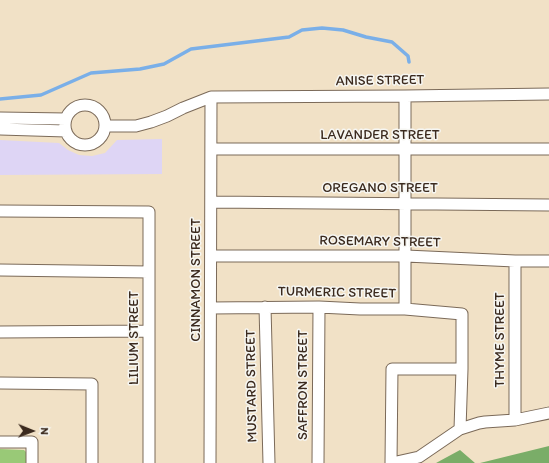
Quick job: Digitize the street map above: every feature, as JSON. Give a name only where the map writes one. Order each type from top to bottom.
[{"type":"street","name":"ANISE STREET","points":[[210,97],[549,94]]},
{"type":"street","points":[[405,96],[405,309]]},
{"type":"street","points":[[105,126],[136,126],[151,122],[210,97]]},
{"type":"street","name":"CINNAMON STREET","points":[[210,97],[210,463]]},
{"type":"street","points":[[81,105],[96,108],[105,121],[105,126],[102,137],[93,144],[88,145],[82,145],[72,140],[68,136],[65,127],[66,118],[72,110],[81,105]]},
{"type":"street","points":[[0,118],[66,118]]},
{"type":"street","points":[[0,129],[66,131]]},
{"type":"street","name":"LAVANDER STREET","points":[[211,149],[549,150]]},
{"type":"street","name":"OREGANO STREET","points":[[211,202],[549,205]]},
{"type":"street","name":"LILIUM STREET","points":[[0,211],[149,212],[149,463]]},
{"type":"street","name":"ROSEMARY STREET","points":[[211,256],[406,256],[549,261]]},
{"type":"street","name":"THYME STREET","points":[[515,261],[515,420]]},
{"type":"street","points":[[0,270],[149,272]]},
{"type":"street","name":"MUSTARD STREET","points":[[265,307],[269,463]]},
{"type":"street","name":"TURMERIC STREET","points":[[211,308],[318,307],[405,309],[462,314],[462,369]]},
{"type":"street","name":"SAFFRON STREET","points":[[318,307],[318,463]]},
{"type":"street","points":[[0,332],[149,331]]},
{"type":"street","points":[[460,430],[462,369],[392,369],[392,463],[419,456],[460,430],[485,422],[515,420],[549,413]]},
{"type":"street","points":[[0,383],[92,384],[92,463]]},
{"type":"street","points":[[0,442],[32,442],[32,463]]},
{"type":"shaded area","points":[[162,139],[162,174],[0,175],[0,140],[59,143],[68,150],[79,155],[92,156],[105,153],[117,140]]},
{"type":"green space","points":[[549,446],[549,463],[480,463]]},
{"type":"green space","points":[[0,449],[24,450],[27,453],[28,463],[0,463]]},
{"type":"green space","points":[[460,450],[475,463],[436,463]]},
{"type":"waterway","points":[[0,99],[41,95],[91,73],[140,69],[164,64],[191,49],[289,37],[302,30],[322,28],[343,30],[366,37],[392,42],[408,56],[409,62]]}]
